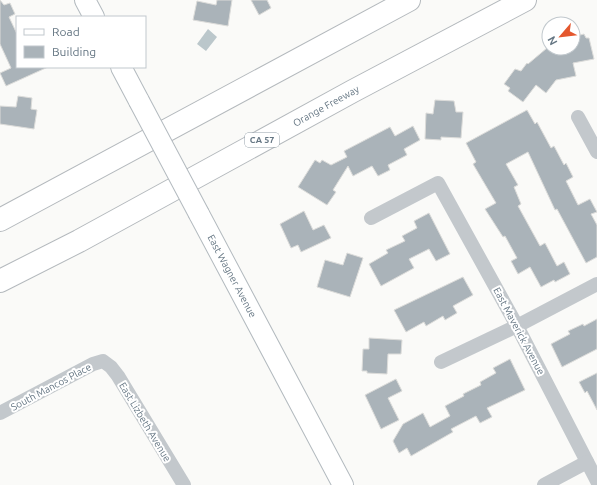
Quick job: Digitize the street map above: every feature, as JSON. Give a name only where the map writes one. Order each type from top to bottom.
[{"type":"highway","points":[[0,220],[408,0]]},
{"type":"highway","name":"Orange Freeway","points":[[0,281],[79,241],[352,91],[525,0]]},
{"type":"street","points":[[85,0],[93,16]]},
{"type":"street","name":"East Wagner Avenue","points":[[121,68],[343,485]]},
{"type":"street","points":[[578,117],[597,152]]},
{"type":"street","name":"East Maverick Avenue","points":[[371,218],[438,183],[517,326],[597,481]]},
{"type":"street","points":[[441,362],[517,326],[597,284]]},
{"type":"street","name":"South Mancos Place","points":[[0,413],[93,364],[103,362]]},
{"type":"street","name":"East Lizbeth Avenue","points":[[103,362],[111,367],[118,376],[184,485]]},
{"type":"street","points":[[544,485],[587,462]]},
{"type":"shaded area","points":[[208,29],[217,37],[206,51],[197,44]]},
{"type":"building","points":[[0,0],[4,5],[10,3],[15,14],[9,17],[16,32],[16,68],[46,68],[6,86],[0,73],[11,68],[0,44]]},
{"type":"building","points":[[217,0],[232,0],[228,26],[193,20],[197,1],[216,5]]},
{"type":"building","points":[[251,0],[267,0],[271,8],[259,15]]},
{"type":"building","points":[[584,34],[586,38],[589,38],[594,59],[573,63],[576,76],[556,80],[546,93],[536,85],[523,102],[508,91],[510,88],[504,84],[515,69],[521,71],[527,63],[528,64],[541,53],[541,56],[581,56],[581,35]]},
{"type":"building","points":[[18,96],[32,98],[31,109],[37,110],[34,129],[0,124],[0,106],[16,107]]},
{"type":"building","points":[[435,100],[454,101],[456,112],[463,112],[461,138],[441,137],[441,140],[425,139],[426,113],[433,114]]},
{"type":"building","points":[[527,110],[535,124],[537,122],[551,148],[554,146],[564,165],[566,163],[573,177],[566,181],[578,205],[590,199],[597,212],[591,214],[597,225],[597,257],[586,263],[557,209],[555,210],[528,152],[506,164],[518,185],[514,187],[521,204],[518,206],[540,246],[545,243],[557,266],[564,262],[570,274],[541,287],[530,267],[518,274],[511,261],[517,258],[505,236],[503,237],[485,209],[496,203],[473,164],[476,162],[466,143]]},
{"type":"building","points":[[413,126],[420,140],[404,149],[407,155],[388,165],[390,170],[378,176],[372,166],[353,176],[348,166],[333,190],[336,192],[327,205],[298,187],[315,160],[320,163],[322,160],[331,165],[347,157],[344,151],[390,127],[395,136]]},
{"type":"building","points":[[304,211],[313,230],[324,225],[331,238],[301,252],[298,245],[291,248],[280,224]]},
{"type":"building","points":[[429,213],[450,254],[436,261],[429,249],[409,259],[414,268],[381,286],[369,264],[388,253],[386,250],[405,241],[402,236],[417,228],[414,221]]},
{"type":"building","points":[[347,253],[363,258],[350,297],[317,287],[325,260],[343,265]]},
{"type":"building","points":[[463,277],[473,295],[453,306],[457,313],[445,320],[443,316],[426,326],[424,322],[406,332],[394,310]]},
{"type":"building","points":[[597,319],[597,349],[562,367],[551,344],[570,334],[568,331],[583,324],[584,326]]},
{"type":"building","points":[[369,338],[402,340],[401,354],[388,354],[387,374],[367,373],[367,371],[362,371],[363,349],[369,349]]},
{"type":"building","points":[[510,359],[525,390],[487,408],[492,417],[480,423],[476,416],[451,429],[453,432],[411,456],[407,448],[399,453],[393,441],[403,424],[423,413],[430,427],[450,416],[445,406],[464,396],[463,394],[481,385],[480,382],[496,373],[493,368]]},
{"type":"building","points":[[597,373],[597,410],[587,391],[585,393],[579,382]]},
{"type":"building","points":[[396,379],[402,391],[388,398],[399,420],[381,429],[365,395]]}]
